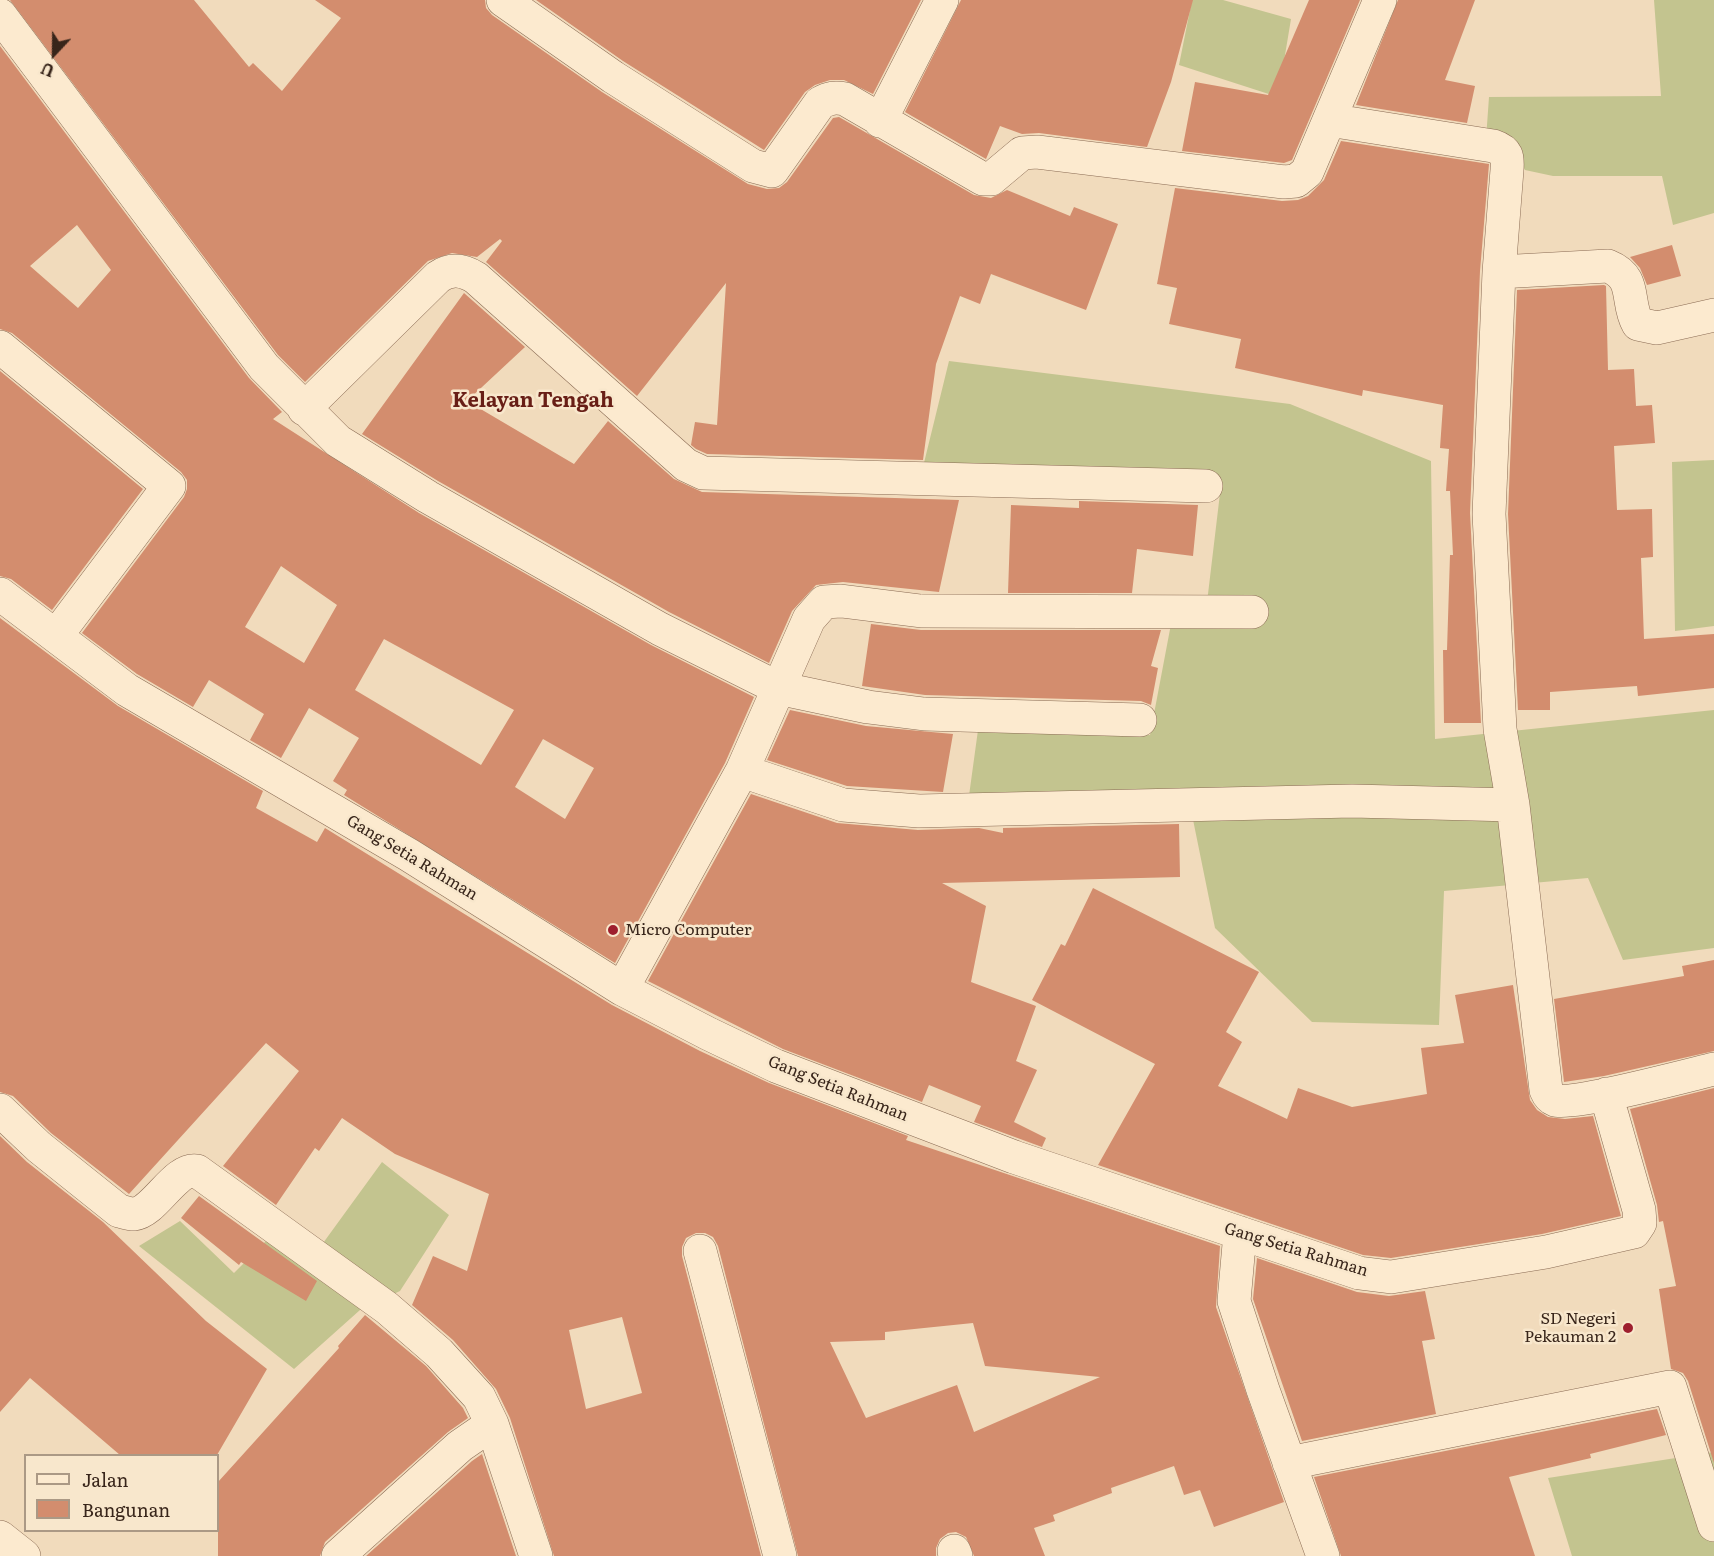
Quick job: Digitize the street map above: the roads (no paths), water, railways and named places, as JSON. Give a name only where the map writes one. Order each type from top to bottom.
[{"type":"street","points":[[503,0],[613,76],[753,166],[772,171],[777,168],[820,103],[829,98],[845,99],[983,179],[991,179],[1022,153],[1037,152],[1284,182],[1296,181],[1307,172],[1322,144],[1329,120],[1380,0]]},
{"type":"street","points":[[880,121],[942,0]]},
{"type":"street","points":[[0,15],[264,367],[338,441],[428,497],[660,629],[778,688],[868,707],[924,714],[1140,720]]},
{"type":"street","points":[[1329,120],[1493,146],[1505,151],[1508,156],[1499,272],[1489,514],[1500,729],[1513,805],[1546,1090],[1555,1100],[1562,1101],[1606,1094],[1714,1070]]},
{"type":"street","points":[[1499,272],[1608,266],[1619,270],[1627,278],[1634,317],[1638,324],[1657,328],[1714,315]]},
{"type":"street","points":[[304,409],[438,277],[446,272],[466,272],[686,465],[703,473],[1206,486]]},
{"type":"street","points":[[0,347],[169,486],[56,636]]},
{"type":"street","name":"Gang Setia Rahman","points":[[0,594],[127,690],[409,855],[622,989],[776,1066],[1014,1157],[1359,1273],[1391,1277],[1546,1252],[1634,1232],[1640,1223],[1638,1210],[1606,1094]]},
{"type":"street","points":[[622,989],[742,771],[809,619],[816,609],[830,601],[921,610],[1252,612]]},
{"type":"street","points":[[742,771],[843,805],[919,811],[1352,801],[1513,805]]},
{"type":"street","points":[[0,1110],[39,1147],[119,1211],[132,1214],[142,1211],[184,1173],[197,1172],[344,1276],[439,1353],[479,1397],[492,1424],[536,1556]]},
{"type":"street","points":[[1240,1233],[1234,1301],[1288,1463],[1323,1556]]},
{"type":"street","points":[[700,1251],[780,1556]]},
{"type":"street","points":[[1288,1463],[1670,1387],[1714,1525]]},
{"type":"street","points":[[338,1556],[460,1446],[492,1424]]},
{"type":"street","points":[[0,1537],[24,1556]]},
{"type":"place","name":"Micro Computer","points":[[613,930]]},
{"type":"place","name":"SD Negeri Pekauman 2","points":[[1628,1328]]},
{"type":"district","name":"Kelayan Tengah","points":[[533,401]]}]
